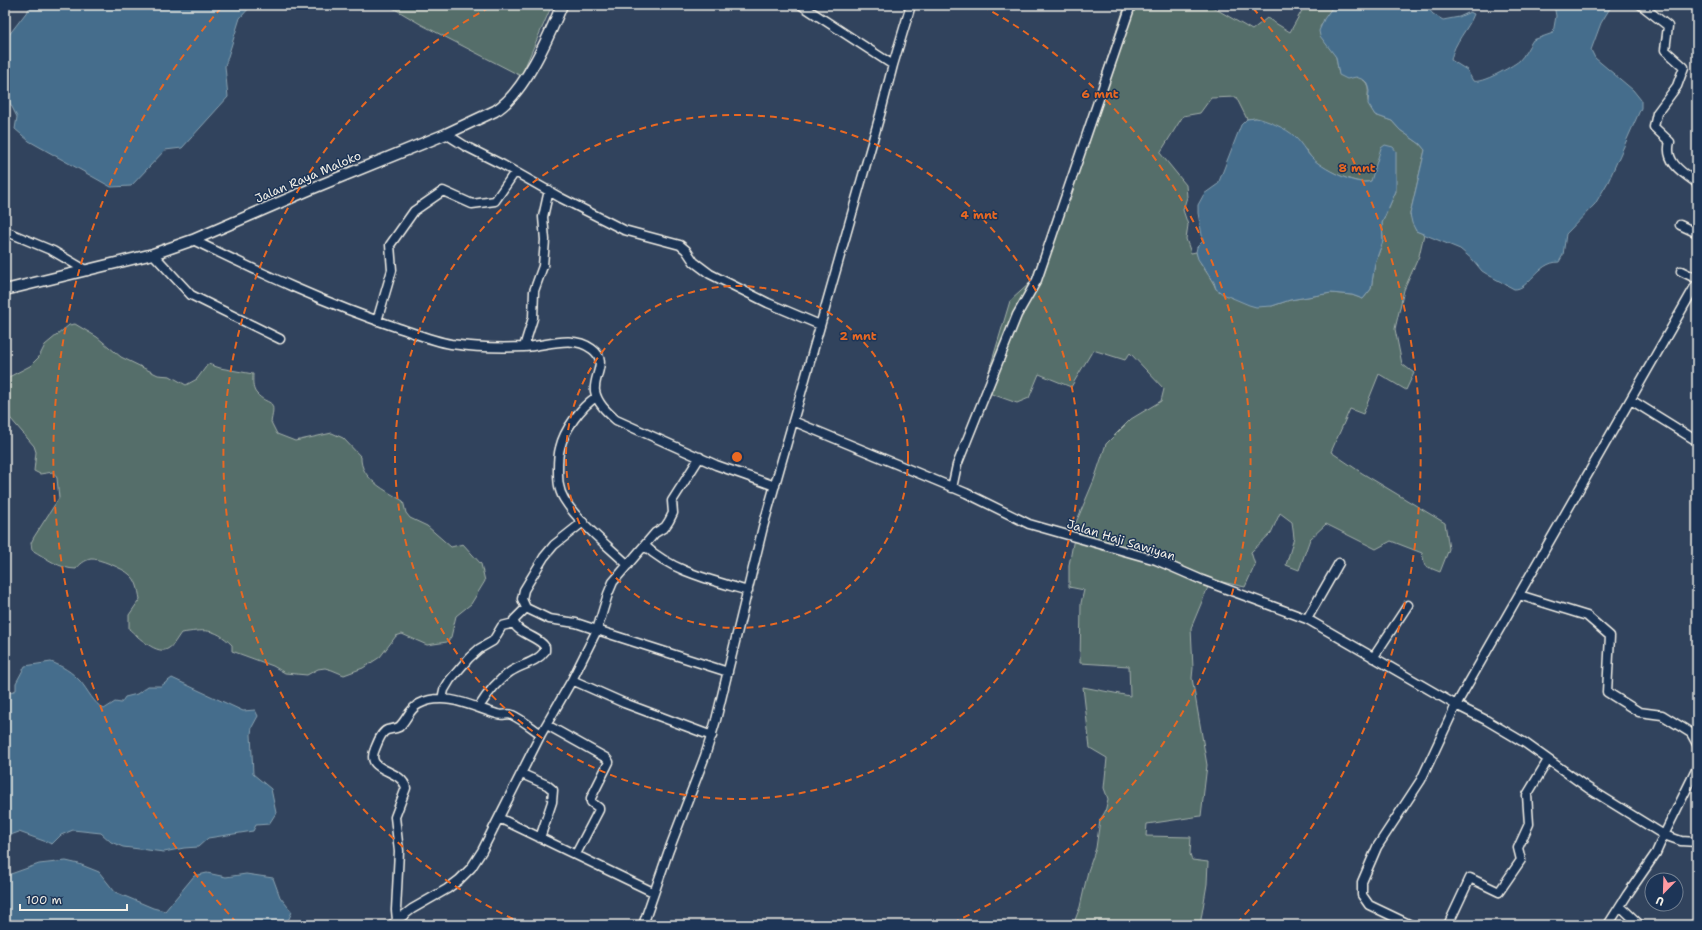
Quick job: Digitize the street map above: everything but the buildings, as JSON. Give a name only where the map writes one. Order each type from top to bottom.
[{"type":"street","name":"Jalan Raya Maloko","points":[[5,290],[153,254],[193,240],[311,189],[446,134],[495,111],[502,107],[512,97],[539,54],[562,5]]},
{"type":"street","points":[[801,5],[892,65]]},
{"type":"street","points":[[643,925],[712,736],[763,527],[880,115],[892,65],[912,5]]},
{"type":"street","points":[[952,488],[957,465],[1017,315],[1036,280],[1132,5]]},
{"type":"street","points":[[1641,5],[1668,26],[1665,50],[1684,66],[1677,86],[1657,113],[1654,127],[1670,142],[1668,150],[1670,158],[1677,169],[1697,183]]},
{"type":"street","points":[[446,134],[465,146],[549,190],[561,198],[624,230],[680,245],[686,250],[694,262],[710,274],[768,303],[820,325]]},
{"type":"street","points":[[377,321],[392,270],[390,245],[414,211],[443,192],[472,204],[495,201],[515,172]]},
{"type":"street","points":[[524,347],[533,314],[532,302],[534,292],[542,266],[545,240],[542,223],[549,190]]},
{"type":"street","points":[[1680,225],[1697,233]]},
{"type":"street","points":[[5,231],[54,251],[87,271]]},
{"type":"street","points":[[193,240],[273,278],[377,321],[453,344],[524,347],[570,342],[586,345],[593,349],[598,355],[600,362],[595,390],[596,397],[606,411],[616,420],[700,457],[775,486]]},
{"type":"street","points":[[153,254],[190,295],[280,338]]},
{"type":"street","points":[[1681,271],[1697,279]]},
{"type":"street","points":[[1411,925],[1369,905],[1362,895],[1362,882],[1377,847],[1421,780],[1456,706],[1697,283]]},
{"type":"street","points":[[596,397],[586,404],[578,414],[562,441],[559,453],[559,488],[565,500],[583,522],[628,565]]},
{"type":"street","points":[[1631,400],[1697,441]]},
{"type":"street","name":"Jalan Haji Sawiyan","points":[[793,421],[952,488],[1029,524],[1156,560],[1202,580],[1307,619],[1456,706],[1486,720],[1525,743],[1588,788],[1664,835],[1681,841],[1697,842]]},
{"type":"street","points":[[394,923],[426,900],[447,889],[466,874],[482,851],[541,734],[572,680],[597,630],[610,590],[618,576],[645,546],[656,531],[665,527],[673,513],[672,501],[700,457]]},
{"type":"street","points":[[583,522],[554,545],[544,557],[524,590],[522,600],[526,608],[554,621],[576,623],[728,672]]},
{"type":"street","points":[[645,546],[660,559],[674,566],[748,591]]},
{"type":"street","points":[[1307,619],[1339,563]]},
{"type":"street","points":[[1520,594],[1587,616],[1610,636],[1606,692],[1639,712],[1662,715],[1691,733],[1697,744]]},
{"type":"street","points":[[1373,658],[1408,605]]},
{"type":"street","points":[[514,623],[515,619],[526,608]]},
{"type":"street","points":[[442,699],[447,683],[465,661],[479,649],[493,641],[502,626],[514,623]]},
{"type":"street","points":[[478,707],[493,688],[507,674],[532,662],[545,651],[543,644],[518,629],[514,623]]},
{"type":"street","points":[[572,680],[624,703],[712,736]]},
{"type":"street","points":[[394,923],[399,851],[395,818],[406,788],[398,777],[374,763],[373,755],[385,731],[399,727],[410,712],[418,705],[442,699],[454,700],[497,714],[511,714],[541,734]]},
{"type":"street","points":[[547,725],[606,758],[609,762],[591,798],[591,801],[599,808],[599,810],[576,854]]},
{"type":"street","points":[[1448,925],[1470,878],[1499,892],[1521,860],[1518,848],[1528,824],[1527,795],[1548,760]]},
{"type":"street","points":[[1608,925],[1652,860],[1697,768]]},
{"type":"street","points":[[522,774],[547,785],[553,790],[553,797],[540,838]]},
{"type":"street","points":[[499,818],[654,892]]},
{"type":"street","points":[[1620,906],[1640,925]]},
{"type":"green space","points":[[388,5],[552,5],[521,76],[422,25]]},
{"type":"green space","points":[[1125,5],[1209,5],[1252,30],[1267,18],[1290,32],[1305,5],[1334,5],[1320,27],[1336,57],[1339,74],[1361,78],[1367,84],[1370,107],[1375,115],[1392,121],[1400,130],[1420,144],[1425,150],[1410,214],[1416,231],[1424,234],[1419,256],[1404,290],[1395,329],[1402,364],[1414,373],[1406,390],[1379,374],[1363,414],[1350,409],[1331,452],[1362,473],[1445,523],[1449,549],[1440,572],[1425,566],[1422,553],[1391,541],[1376,549],[1326,524],[1310,539],[1299,570],[1286,565],[1294,538],[1292,522],[1280,513],[1271,533],[1251,552],[1255,565],[1245,587],[1209,579],[1164,558],[1072,532],[1094,480],[1106,444],[1131,419],[1161,401],[1164,389],[1130,353],[1125,360],[1093,350],[1071,387],[1039,374],[1029,398],[1017,403],[983,391],[1010,301],[1031,282],[1066,185]],"holes":[[[1236,97],[1247,119],[1256,118],[1307,151],[1317,163],[1336,174],[1356,181],[1365,182],[1371,181],[1375,173],[1396,191],[1382,223],[1383,241],[1375,263],[1371,289],[1363,299],[1352,295],[1331,293],[1290,300],[1272,306],[1216,289],[1200,262],[1196,252],[1191,253],[1186,239],[1188,225],[1183,210],[1187,197],[1186,185],[1160,153],[1183,116],[1200,113],[1211,98]]]},
{"type":"green space","points":[[75,324],[97,337],[121,357],[158,375],[170,376],[186,385],[197,379],[208,364],[220,368],[253,374],[253,384],[256,393],[272,405],[273,414],[271,422],[277,434],[295,441],[332,433],[343,438],[361,457],[365,472],[370,478],[376,484],[403,501],[406,513],[410,518],[427,526],[451,547],[463,544],[481,564],[485,581],[471,604],[456,616],[451,637],[447,642],[427,645],[402,634],[396,636],[380,657],[363,668],[344,675],[325,668],[318,669],[307,675],[285,673],[273,666],[232,651],[232,645],[226,639],[220,635],[208,631],[181,633],[171,647],[164,650],[159,650],[142,640],[129,629],[129,615],[140,599],[138,588],[132,576],[111,564],[94,559],[85,561],[76,569],[70,569],[53,562],[32,550],[31,543],[34,537],[59,498],[57,478],[53,472],[40,474],[34,471],[36,452],[34,446],[5,412],[5,379],[30,366],[39,357],[45,345],[69,325]]},
{"type":"green space","points":[[1074,538],[1164,564],[1208,587],[1191,628],[1192,678],[1207,765],[1201,816],[1147,824],[1146,836],[1191,837],[1190,854],[1192,860],[1208,862],[1207,884],[1200,925],[1073,925],[1080,907],[1088,871],[1096,848],[1100,820],[1105,812],[1108,799],[1104,788],[1107,758],[1090,748],[1083,687],[1130,696],[1129,666],[1080,663],[1081,603],[1084,590],[1069,587],[1069,565]]},
{"type":"water","points":[[32,5],[252,5],[240,18],[225,66],[228,97],[182,148],[165,150],[131,186],[111,187],[29,141],[15,129],[17,117],[5,93],[5,40]]},
{"type":"water","points":[[1334,5],[1425,5],[1433,14],[1443,20],[1459,17],[1470,12],[1474,14],[1455,47],[1451,60],[1467,70],[1473,81],[1477,81],[1483,80],[1515,64],[1523,56],[1533,40],[1553,33],[1556,16],[1554,5],[1612,5],[1601,23],[1591,50],[1595,58],[1633,90],[1641,100],[1641,108],[1608,182],[1595,204],[1566,234],[1563,255],[1559,262],[1551,263],[1545,266],[1524,285],[1514,289],[1482,271],[1473,260],[1460,249],[1416,231],[1410,214],[1425,150],[1420,144],[1400,130],[1392,121],[1375,115],[1368,104],[1369,91],[1367,83],[1364,80],[1356,77],[1347,79],[1339,75],[1336,57],[1320,36],[1319,31],[1324,19]]},
{"type":"water","points":[[1256,118],[1270,122],[1287,130],[1316,161],[1331,171],[1348,179],[1365,182],[1371,181],[1381,148],[1385,145],[1393,147],[1396,151],[1396,191],[1382,223],[1383,241],[1375,263],[1371,289],[1363,299],[1352,295],[1331,293],[1290,300],[1272,306],[1256,307],[1223,294],[1216,289],[1214,282],[1198,259],[1196,252],[1197,247],[1203,241],[1198,205],[1204,194],[1218,184],[1241,125],[1247,119]]},
{"type":"water","points":[[51,662],[63,667],[74,675],[97,703],[104,709],[115,702],[121,703],[125,697],[137,694],[148,686],[161,686],[172,678],[243,711],[255,710],[258,716],[252,727],[251,734],[253,774],[271,789],[276,813],[269,824],[256,825],[253,831],[208,838],[198,847],[164,852],[123,847],[111,842],[101,833],[73,830],[61,835],[52,844],[19,832],[5,837],[5,695],[16,690],[16,683],[25,666]]},
{"type":"water","points":[[66,861],[79,864],[99,872],[115,892],[153,908],[165,911],[194,876],[207,873],[226,877],[246,874],[273,878],[280,897],[292,912],[286,925],[5,925],[5,876],[39,864]]}]
